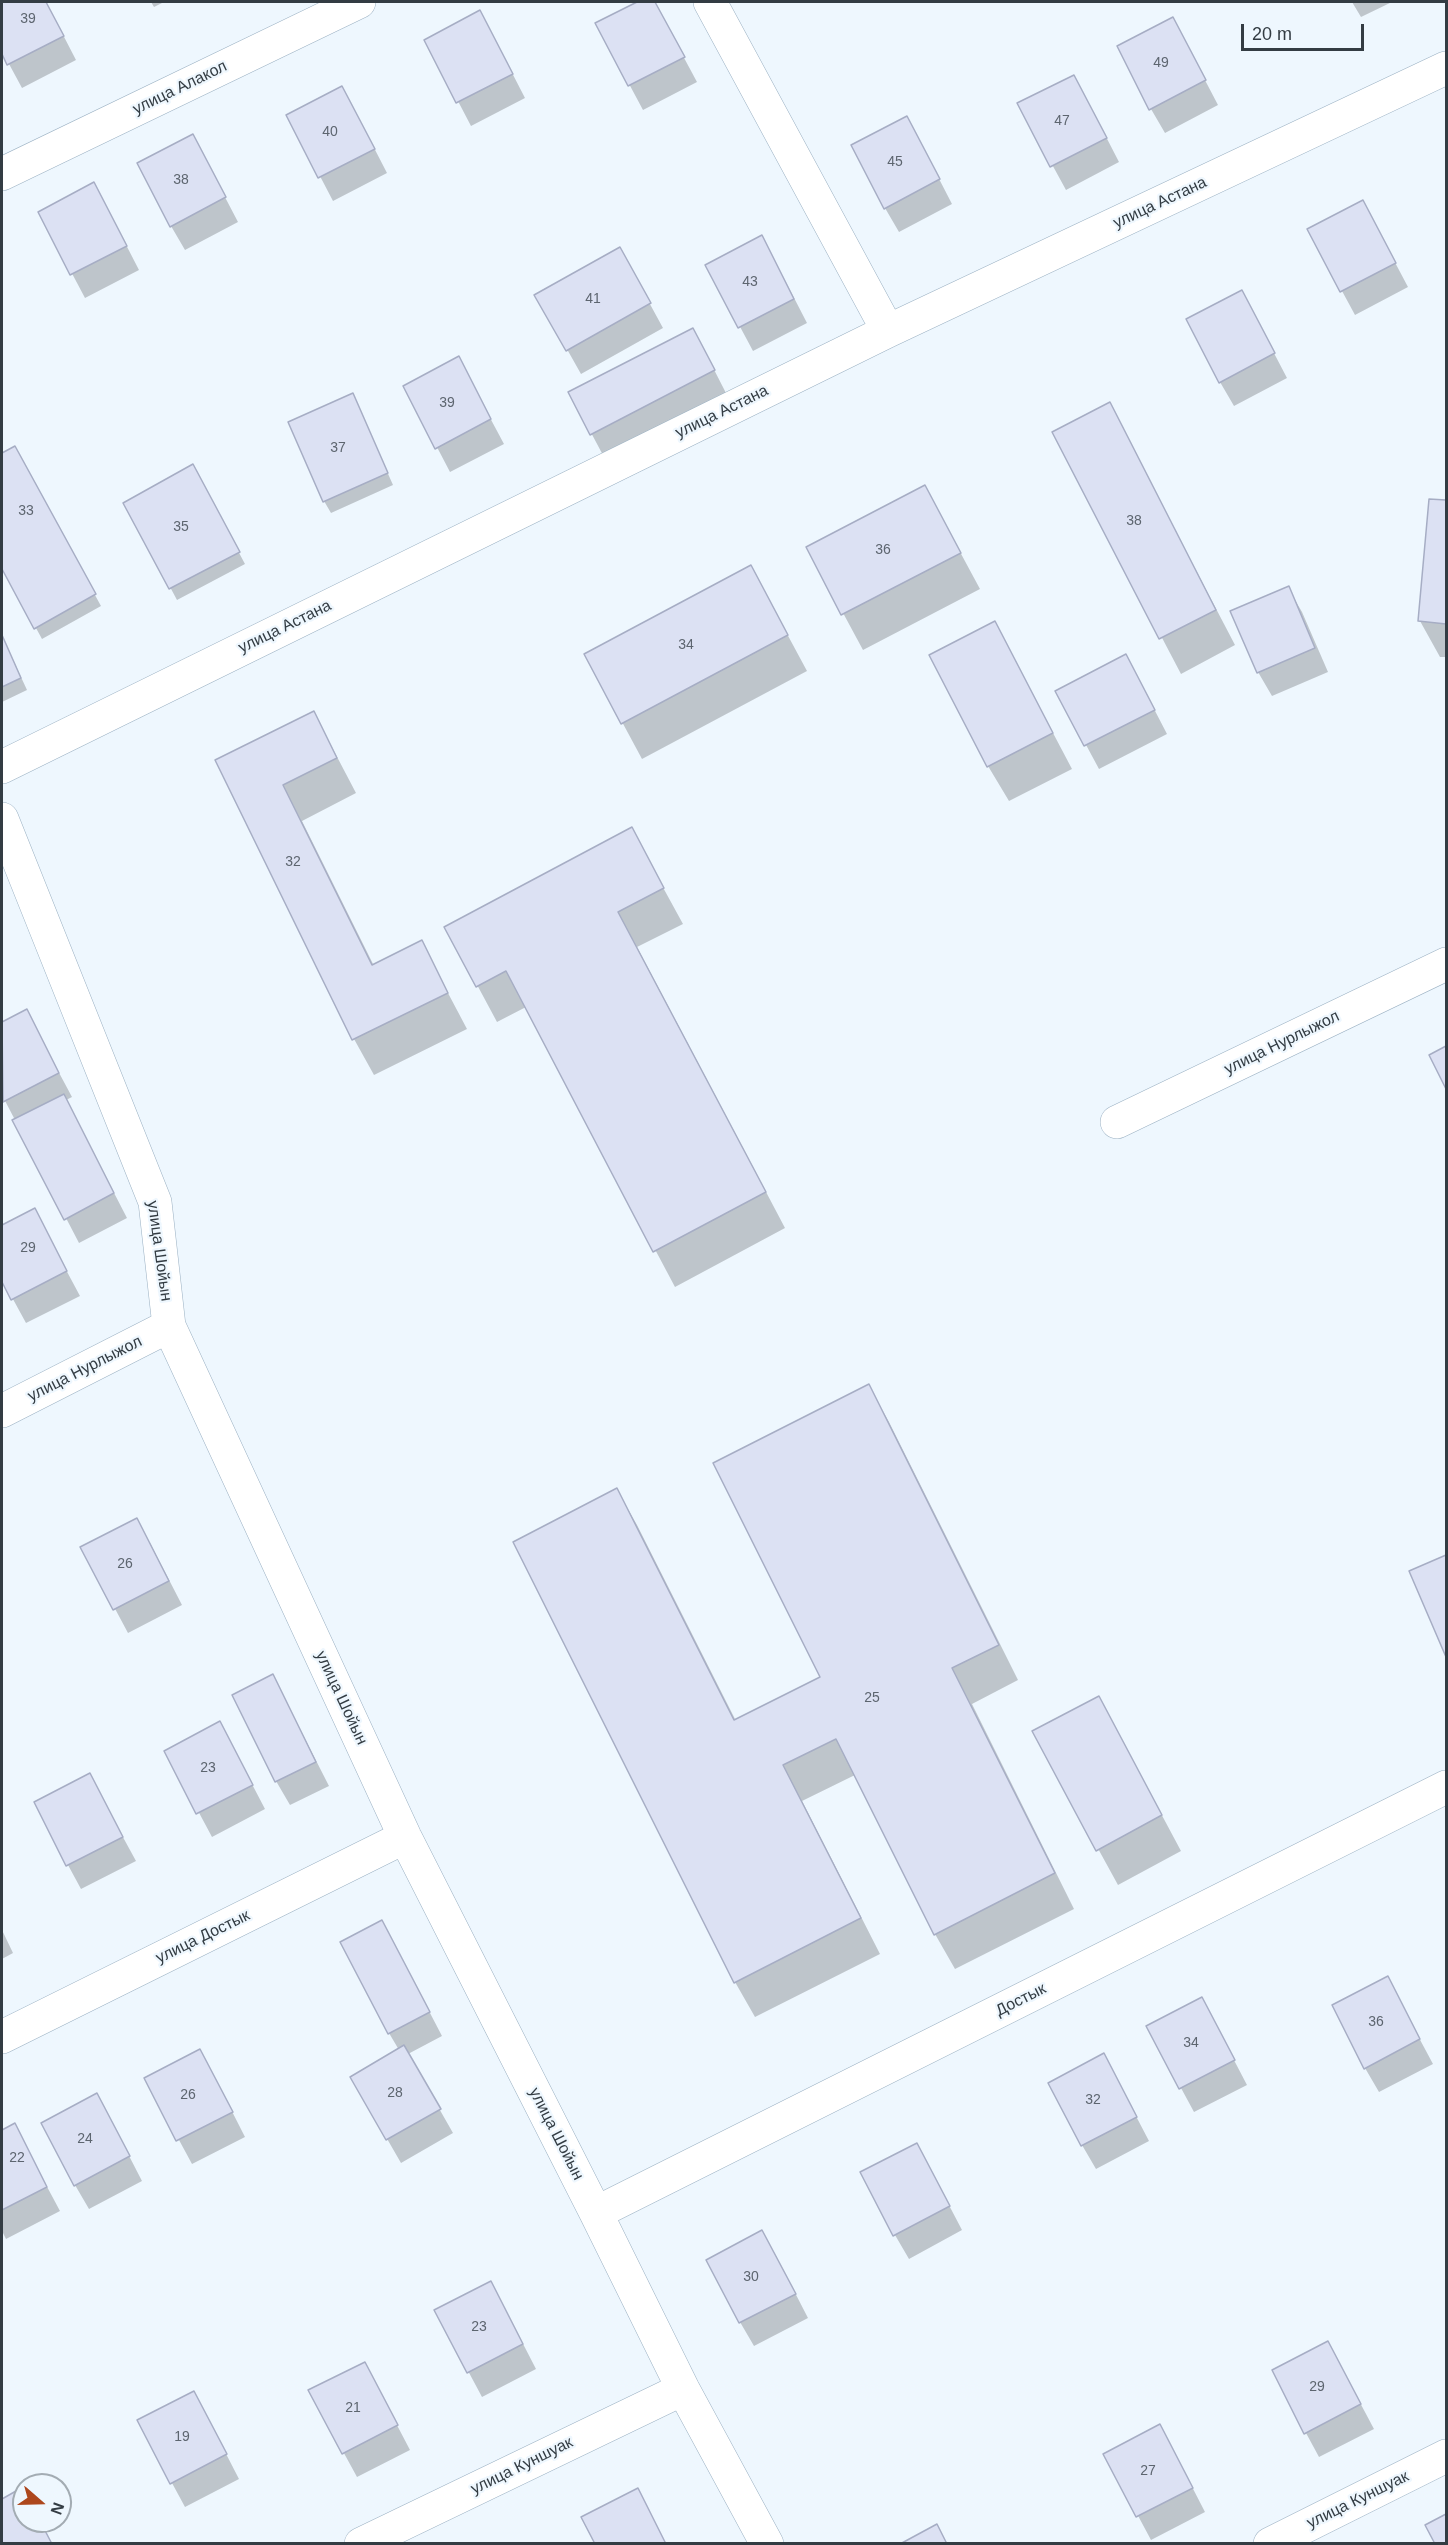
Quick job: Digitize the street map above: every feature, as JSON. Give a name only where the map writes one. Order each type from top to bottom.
[{"type":"street","name":"улица Алакол","points":[[2,174],[359,2]]},
{"type":"street","points":[[710,2],[888,331]]},
{"type":"street","name":"улица Астана","points":[[2,766],[888,331],[1446,68]]},
{"type":"street","name":"улица Шойын","points":[[2,819],[155,1202],[170,1326],[405,1837],[683,2389],[767,2544]]},
{"type":"street","name":"улица Нурлыжол","points":[[1117,1122],[1446,964]]},
{"type":"street","name":"улица Нурлыжол","points":[[2,1411],[170,1326]]},
{"type":"street","name":"Достык","points":[[596,2213],[1446,1787]]},
{"type":"street","name":"улица Достык","points":[[2,2037],[405,1837]]},
{"type":"street","name":"улица Куншуак","points":[[362,2544],[683,2389]]},
{"type":"street","name":"улица Куншуак","points":[[1270,2544],[1446,2457]]},
{"type":"building","points":[[2,2],[46,2],[64,36],[7,65],[2,54]]},
{"type":"building","points":[[637,2],[655,2],[685,57],[628,86],[595,23]]},
{"type":"building","points":[[480,10],[513,74],[456,103],[424,40]]},
{"type":"building","points":[[1173,17],[1206,80],[1149,110],[1117,46]]},
{"type":"building","points":[[1074,75],[1107,138],[1050,167],[1017,103]]},
{"type":"building","points":[[342,86],[375,149],[318,178],[286,115]]},
{"type":"building","points":[[907,116],[940,179],[884,209],[851,145]]},
{"type":"building","points":[[193,134],[226,197],[170,227],[137,163]]},
{"type":"building","points":[[94,182],[127,246],[70,275],[38,212]]},
{"type":"building","points":[[1363,200],[1396,263],[1340,292],[1307,229]]},
{"type":"building","points":[[762,235],[794,299],[738,328],[705,265]]},
{"type":"building","points":[[620,247],[651,303],[566,351],[534,295]]},
{"type":"building","points":[[1242,290],[1275,353],[1219,383],[1186,319]]},
{"type":"building","points":[[693,328],[715,370],[590,435],[568,392]]},
{"type":"building","points":[[459,356],[491,419],[435,449],[403,386]]},
{"type":"building","points":[[353,393],[388,473],[323,502],[288,422]]},
{"type":"building","points":[[1110,402],[1216,610],[1159,639],[1052,432]]},
{"type":"building","points":[[15,446],[96,594],[34,629],[2,569],[2,453]]},
{"type":"building","points":[[193,464],[240,552],[169,589],[123,503]]},
{"type":"building","points":[[925,485],[961,553],[841,615],[806,547]]},
{"type":"building","points":[[1429,499],[1446,500],[1446,624],[1418,621]]},
{"type":"building","points":[[751,565],[788,635],[621,724],[584,654]]},
{"type":"building","points":[[1289,586],[1315,648],[1257,673],[1230,611]]},
{"type":"building","points":[[995,621],[1053,733],[987,767],[929,655]]},
{"type":"building","points":[[2,635],[21,678],[2,687]]},
{"type":"building","points":[[1126,654],[1155,710],[1084,746],[1055,691]]},
{"type":"building","points":[[314,711],[337,758],[283,785],[372,965],[422,940],[448,993],[352,1040],[215,760]]},
{"type":"building","points":[[632,827],[664,888],[618,912],[766,1192],[653,1252],[506,971],[476,987],[444,927]]},
{"type":"building","points":[[27,1009],[59,1073],[3,1102],[2,1022]]},
{"type":"building","points":[[1446,1046],[1446,1089],[1429,1055]]},
{"type":"building","points":[[64,1094],[114,1193],[64,1220],[12,1120]]},
{"type":"building","points":[[35,1208],[67,1271],[11,1300],[2,1282],[2,1225]]},
{"type":"building","points":[[869,1384],[999,1645],[952,1668],[1055,1873],[934,1935],[836,1739],[783,1765],[861,1918],[734,1983],[513,1542],[617,1488],[734,1720],[820,1677],[713,1463]]},
{"type":"building","points":[[137,1518],[169,1581],[113,1610],[80,1547]]},
{"type":"building","points":[[1446,1555],[1446,1657],[1409,1571]]},
{"type":"building","points":[[273,1674],[316,1762],[275,1782],[232,1695]]},
{"type":"building","points":[[1099,1696],[1162,1815],[1096,1851],[1032,1731]]},
{"type":"building","points":[[220,1721],[253,1785],[196,1814],[164,1751]]},
{"type":"building","points":[[90,1773],[123,1837],[66,1866],[34,1802]]},
{"type":"building","points":[[382,1920],[430,2012],[388,2034],[340,1942]]},
{"type":"building","points":[[1388,1976],[1420,2039],[1364,2069],[1332,2005]]},
{"type":"building","points":[[1202,1997],[1235,2060],[1179,2089],[1146,2026]]},
{"type":"building","points":[[404,2045],[441,2109],[386,2140],[350,2077]]},
{"type":"building","points":[[200,2049],[233,2112],[176,2141],[144,2078]]},
{"type":"building","points":[[1104,2053],[1137,2117],[1081,2146],[1048,2083]]},
{"type":"building","points":[[97,2093],[130,2156],[74,2186],[41,2123]]},
{"type":"building","points":[[15,2123],[47,2187],[2,2210],[2,2130]]},
{"type":"building","points":[[917,2143],[950,2206],[893,2236],[860,2172]]},
{"type":"building","points":[[762,2230],[796,2294],[739,2323],[706,2260]]},
{"type":"building","points":[[491,2281],[523,2344],[467,2373],[434,2310]]},
{"type":"building","points":[[1328,2341],[1361,2404],[1304,2434],[1272,2370]]},
{"type":"building","points":[[365,2362],[398,2425],[342,2454],[308,2390]]},
{"type":"building","points":[[194,2391],[227,2454],[170,2484],[137,2420]]},
{"type":"building","points":[[1160,2424],[1193,2488],[1136,2517],[1103,2454]]},
{"type":"building","points":[[638,2488],[666,2544],[595,2544],[581,2517]]},
{"type":"building","points":[[12,2493],[12,2533],[46,2533],[52,2544],[2,2544],[2,2499]]},
{"type":"building","points":[[1446,2514],[1446,2544],[1435,2544],[1425,2525]]},
{"type":"building","points":[[937,2524],[947,2544],[900,2544]]}]
